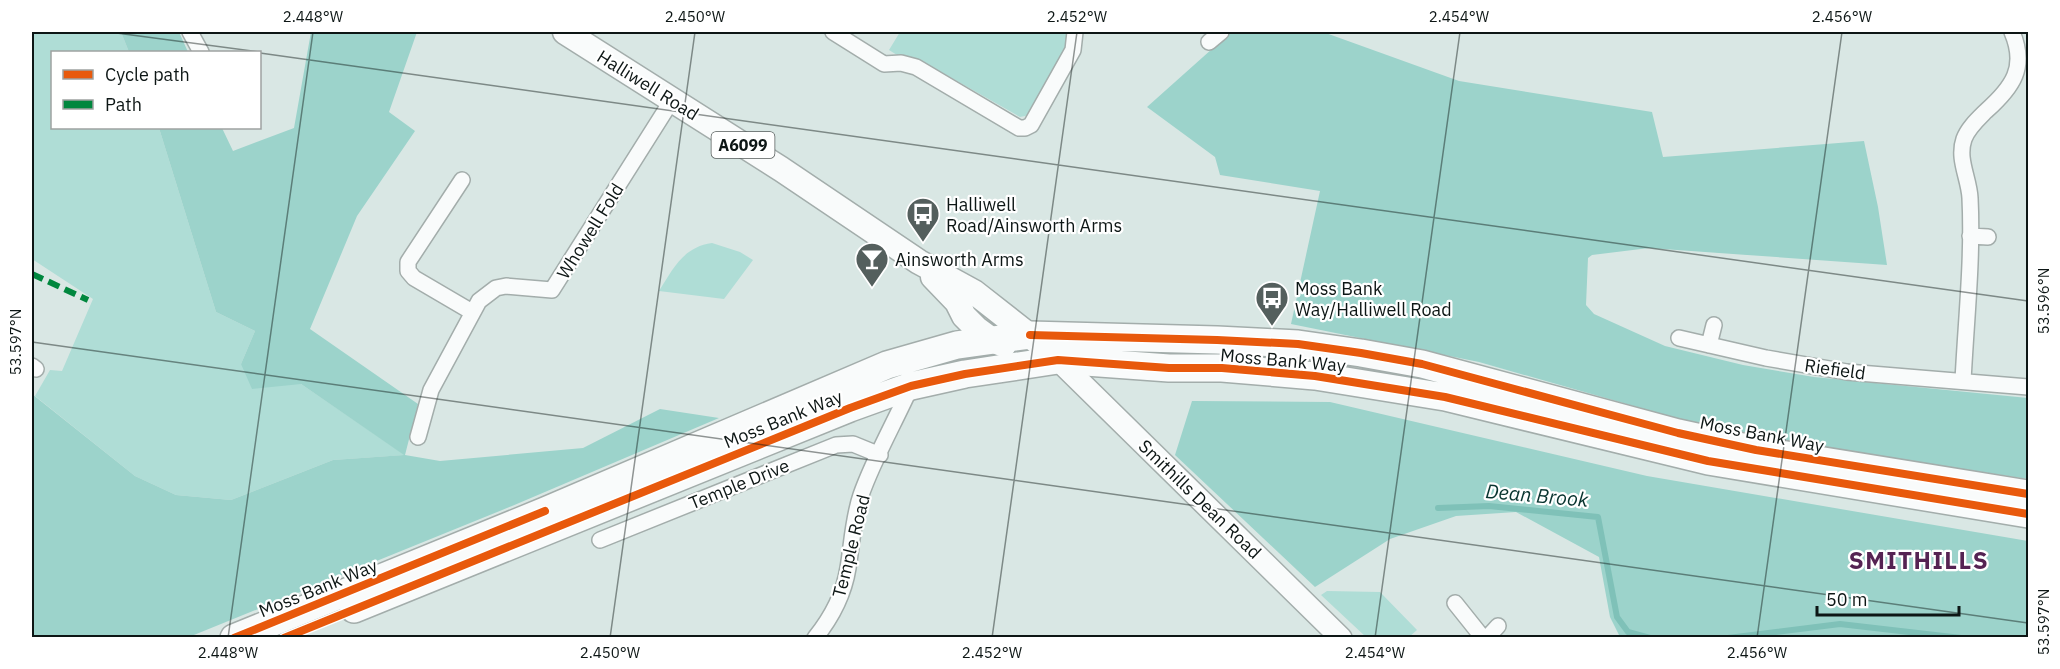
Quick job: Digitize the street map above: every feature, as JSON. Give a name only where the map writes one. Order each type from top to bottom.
[{"type":"highway","name":"Moss Bank Way","points":[[234,638],[546,511],[887,365],[957,345],[1030,335],[1217,339],[1298,344],[1361,353],[1422,364],[1678,433],[1756,450],[2028,494]]},
{"type":"highway","name":"Moss Bank Way","points":[[284,638],[850,408],[911,386],[965,374],[1058,360],[1169,368],[1222,368],[1315,376],[1380,386],[1445,397],[1708,461],[2028,514]]},
{"type":"main road","name":"Halliwell Road","points":[[565,32],[592,39],[672,100],[781,169],[920,262],[974,292],[1030,335],[1058,360]]},
{"type":"main road","points":[[920,262],[957,302],[964,316],[992,340],[1058,360]]},
{"type":"street","points":[[190,32],[200,51]]},
{"type":"street","points":[[833,32],[884,64],[901,63],[916,67],[1013,126],[1025,128],[1031,125],[1073,50],[1075,32]]},
{"type":"street","points":[[1963,381],[1970,236],[1970,197],[1962,163],[1964,140],[1979,117],[2006,91],[2023,68],[2012,32]]},
{"type":"street","name":"Whowell Fold","points":[[418,437],[431,390],[480,301],[496,288],[506,286],[552,290],[672,100]]},
{"type":"street","points":[[462,180],[408,262],[408,271],[414,278],[472,312]]},
{"type":"street","points":[[1970,236],[1988,237]]},
{"type":"street","points":[[1709,345],[1714,325]]},
{"type":"street","name":"Riefield","points":[[1679,338],[1847,372],[2028,387]]},
{"type":"street","name":"Smithills Dean Road","points":[[1058,360],[1341,638]]},
{"type":"street","name":"Temple Road","points":[[815,638],[838,602],[848,571],[861,495],[911,386]]},
{"type":"street","name":"Temple Drive","points":[[600,540],[836,445],[853,444],[880,455]]},
{"type":"street","points":[[1455,603],[1485,638],[1498,626]]},
{"type":"shaded area","points":[[32,32],[121,32],[129,51],[51,51],[51,129],[159,129],[216,312],[255,331],[241,364],[301,384],[405,455],[333,460],[231,500],[176,495],[135,476],[35,396],[50,370],[62,371],[93,299],[32,259]]},
{"type":"shaded area","points":[[121,32],[179,32],[188,51],[129,51]]},
{"type":"shaded area","points":[[311,32],[417,32],[389,112],[415,131],[357,216],[310,329],[418,404],[405,455],[440,461],[583,448],[660,409],[719,418],[512,506],[189,637],[32,637],[32,394],[135,476],[176,495],[231,500],[333,460],[404,455],[301,384],[252,389],[241,364],[255,331],[216,312],[159,129],[222,129],[233,151],[294,128]]},
{"type":"shaded area","points":[[900,32],[1068,32],[1071,42],[1030,115],[1020,117],[920,60],[897,55],[889,50]]},
{"type":"shaded area","points":[[1231,32],[1323,32],[1459,81],[1652,112],[1663,157],[1864,141],[1887,265],[1649,248],[1592,255],[1588,258],[1586,305],[1594,314],[1665,346],[1743,365],[1814,377],[2028,398],[2028,479],[1732,434],[1479,362],[1291,324],[1320,191],[1220,175],[1215,157],[1147,107]]},
{"type":"shaded area","points":[[712,243],[740,252],[753,260],[724,299],[659,291],[674,267],[686,254],[702,245]]},
{"type":"shaded area","points":[[1192,401],[1330,402],[1647,476],[2028,541],[2028,637],[1620,637],[1610,617],[1599,557],[1516,512],[1456,516],[1390,539],[1315,587],[1175,455]]},
{"type":"shaded area","points":[[1327,591],[1380,592],[1417,630],[1409,637],[1366,637],[1321,595]]},
{"type":"waterway","name":"Dean Brook","points":[[1438,508],[1489,506],[1598,517],[1617,617],[1628,632],[1650,638]]},
{"type":"waterway","name":"Dean Brook","points":[[1728,638],[1840,624],[1961,638]]},
{"type":"marked path","points":[[32,274],[88,300]]},
{"type":"cycle path","points":[[1030,335],[1298,344],[1361,353],[1422,364],[1678,433],[1756,450],[2028,494]]},
{"type":"cycle path","points":[[284,638],[850,408],[911,386],[965,374],[1058,360],[1169,368],[1222,368],[1315,376],[1445,397],[1708,461],[2028,514]]},
{"type":"cycle path","points":[[234,638],[545,511]]},
{"type":"place","name":"Halliwell Road/Ainsworth Arms","points":[[923,243]]},
{"type":"place","name":"Ainsworth Arms","points":[[872,288]]},
{"type":"place","name":"Moss Bank Way/Halliwell Road","points":[[1272,327]]},
{"type":"district","name":"SMITHILLS","points":[[1919,560]]}]
